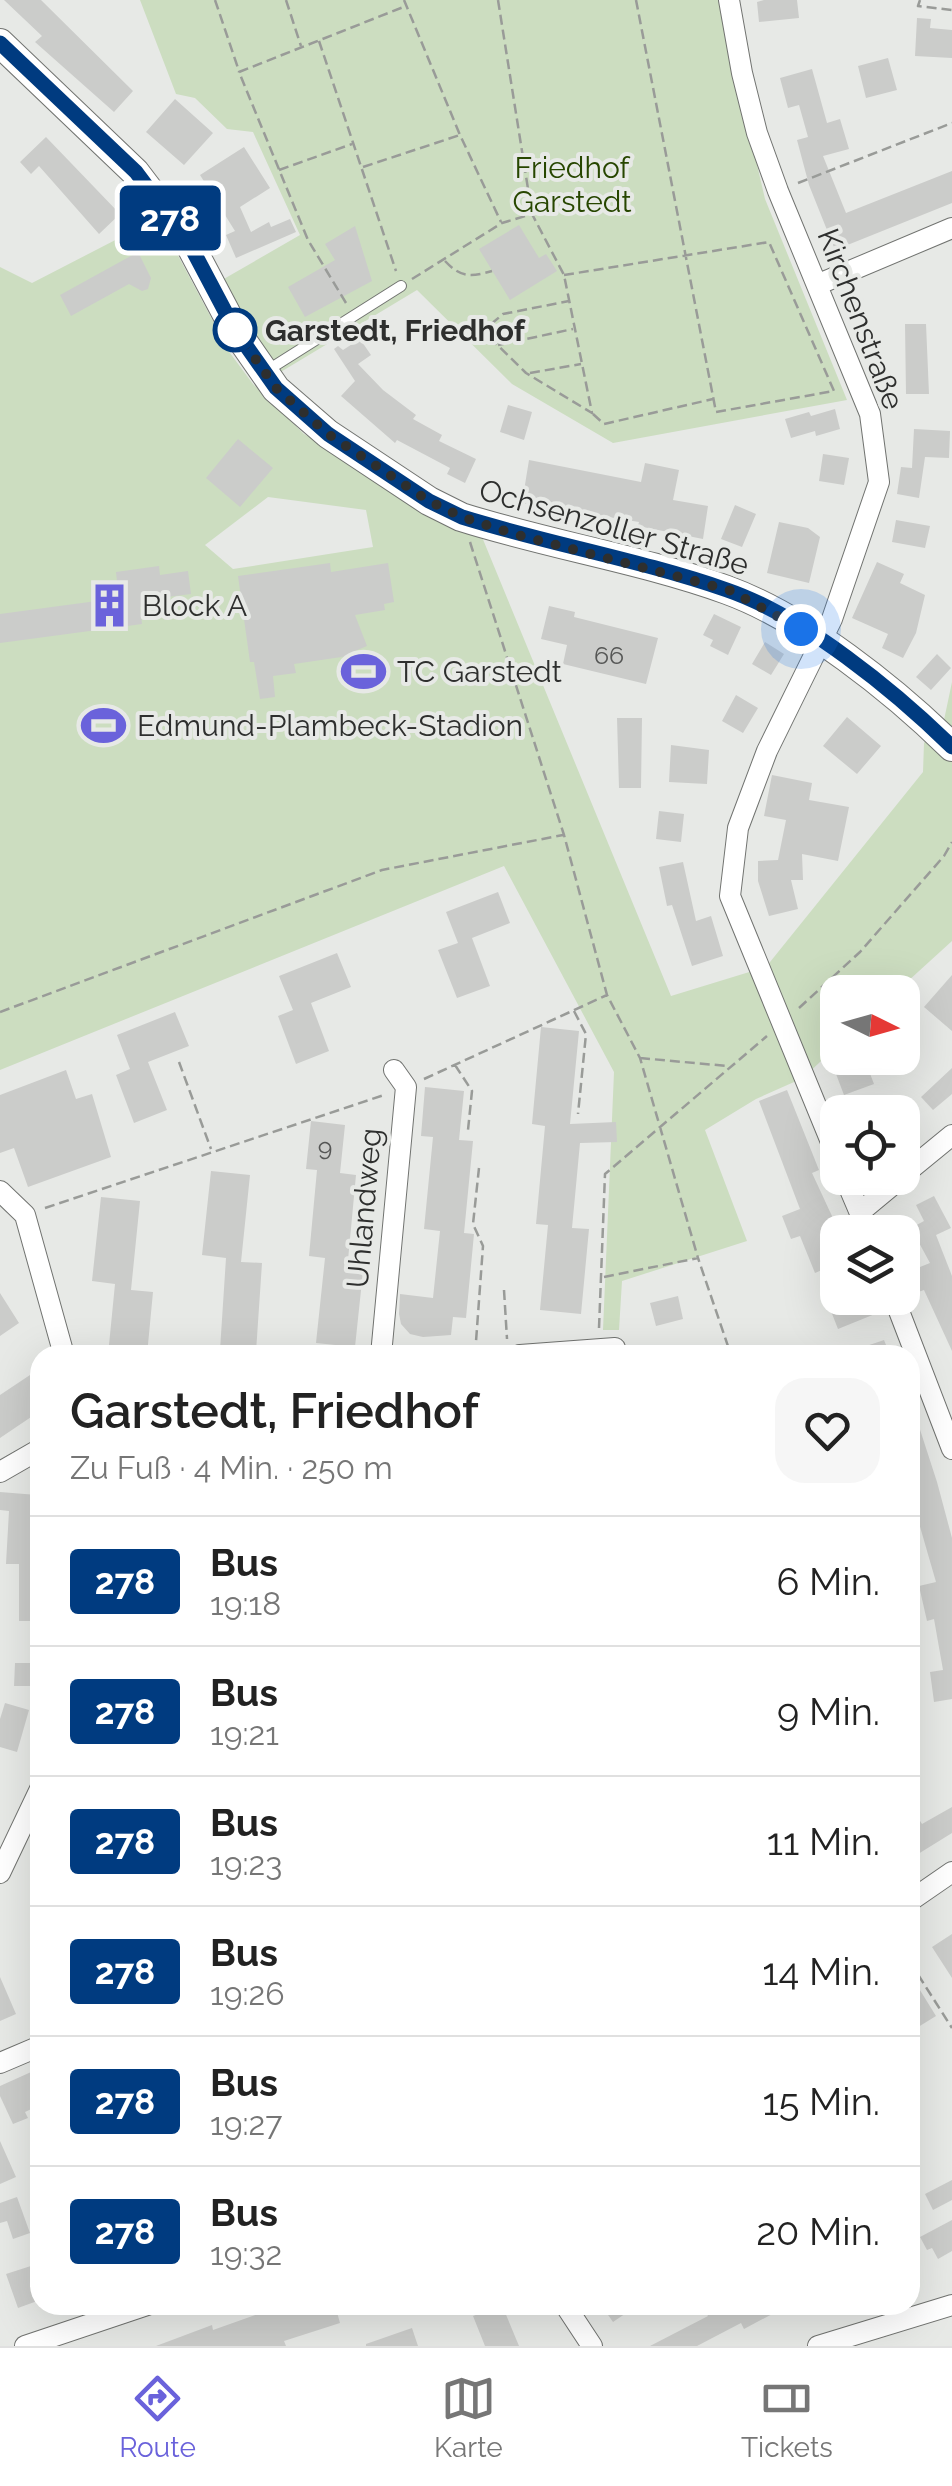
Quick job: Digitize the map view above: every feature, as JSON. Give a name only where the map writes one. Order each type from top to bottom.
[{"type":"street","name":"Kirchenstraße","points":[[729,0],[746,88],[778,191],[870,414],[879,482],[822,642],[766,751],[738,828],[730,896],[820,1114]]},
{"type":"street","name":"Ochsenzoller Straße","points":[[0,43],[136,172],[189,243],[235,330],[263,373],[328,434],[429,501],[462,517],[729,590],[762,605],[822,642],[952,747]]},
{"type":"street","points":[[819,284],[952,228]]},
{"type":"street","name":"Uhlandweg","points":[[382,1345],[400,1079]]},
{"type":"street","points":[[920,1162],[952,1135]]},
{"type":"street","points":[[0,1191],[25,1215],[61,1345]]},
{"type":"street","points":[[853,1195],[861,1215]]},
{"type":"street","points":[[860,1212],[880,1195]]},
{"type":"street","points":[[901,1315],[912,1345]]},
{"type":"street","points":[[920,1366],[952,1449]]},
{"type":"street","points":[[0,1472],[30,1455]]},
{"type":"street","points":[[0,1873],[30,1810]]},
{"type":"street","points":[[920,1895],[952,1872]]},
{"type":"street","points":[[0,2063],[30,2050]]},
{"type":"street","points":[[920,2315],[952,2305]]},
{"type":"street","points":[[25,2346],[116,2315]]},
{"type":"street","points":[[572,2315],[592,2346]]},
{"type":"street","points":[[818,2346],[919,2315]]},
{"type":"lane","points":[[263,373],[402,286]]},
{"type":"path","points":[[215,0],[308,240],[354,316]]},
{"type":"path","points":[[286,0],[301,48]]},
{"type":"path","points":[[404,0],[460,135],[502,223]]},
{"type":"path","points":[[498,0],[532,214],[564,276],[592,412]]},
{"type":"path","points":[[564,276],[684,257],[769,242],[834,391],[716,412],[684,257],[636,0]]},
{"type":"path","points":[[920,0],[918,6],[952,10]]},
{"type":"path","points":[[240,72],[406,6]]},
{"type":"path","points":[[319,41],[402,286],[502,223],[532,214]]},
{"type":"path","points":[[778,191],[952,123]]},
{"type":"path","points":[[362,168],[460,135]]},
{"type":"path","points":[[278,170],[353,143]]},
{"type":"path","points":[[444,260],[456,272],[470,277],[492,271]]},
{"type":"path","points":[[570,302],[503,314],[483,331],[526,374],[592,412],[604,424],[713,399]]},
{"type":"path","points":[[496,346],[575,329]]},
{"type":"path","points":[[526,374],[582,364]]},
{"type":"path","points":[[462,517],[564,835],[607,995],[640,1058],[728,1345]]},
{"type":"path","points":[[0,1012],[382,870],[564,835]]},
{"type":"path","points":[[610,1345],[599,1334],[606,1174],[860,952],[952,842]]},
{"type":"path","points":[[25,1215],[400,1079],[454,1064],[607,995]]},
{"type":"path","points":[[573,1010],[586,1034],[578,1114]]},
{"type":"path","points":[[640,1058],[728,1066]]},
{"type":"path","points":[[178,1062],[211,1150]]},
{"type":"path","points":[[454,1064],[472,1092],[468,1130]]},
{"type":"path","points":[[476,1345],[483,1246],[472,1224],[479,1168]]},
{"type":"path","points":[[602,1277],[698,1258]]},
{"type":"path","points":[[504,1290],[514,1345]]},
{"type":"path","points":[[920,1978],[952,2028]]},
{"type":"green space","name":"Friedhof Garstedt","points":[[140,0],[722,0],[765,199],[847,400],[613,443],[512,384],[417,290],[279,373],[222,280],[300,235],[253,132],[227,129],[195,98],[176,94]]},
{"type":"green space","points":[[158,218],[230,353],[253,384],[304,434],[482,537],[671,996],[766,967],[923,772],[924,743],[944,720],[952,682],[952,941],[915,975],[820,975],[820,1062],[803,1078],[756,1099],[705,1130],[747,1241],[622,1281],[619,1330],[603,1330],[614,1072],[504,866],[0,1070],[0,267],[32,283]],"holes":[[[268,497],[366,510],[373,547],[233,569],[205,545]]]},
{"type":"building","points":[[4,0],[41,0],[133,91],[114,112],[35,42],[42,36]]},
{"type":"building","points":[[797,0],[799,18],[759,22],[757,2]]},
{"type":"building","points":[[917,18],[931,19],[930,28],[952,30],[952,58],[915,56]]},
{"type":"building","points":[[888,58],[897,90],[866,98],[858,66]]},
{"type":"building","points":[[812,69],[827,123],[840,119],[849,149],[823,156],[846,213],[952,171],[952,203],[835,250],[809,185],[797,140],[808,137],[799,105],[788,108],[780,78]]},
{"type":"building","points":[[175,99],[213,133],[184,165],[146,132]]},
{"type":"building","points":[[46,137],[120,214],[99,234],[39,166],[31,174],[20,162]]},
{"type":"building","points":[[244,147],[270,188],[240,207],[251,232],[269,222],[271,227],[290,219],[296,232],[236,258],[226,235],[235,231],[200,175]]},
{"type":"building","points":[[519,225],[539,258],[546,254],[557,271],[510,300],[479,249]]},
{"type":"building","points":[[355,226],[372,281],[305,317],[288,287],[335,260],[325,244]]},
{"type":"building","points":[[138,252],[151,278],[148,289],[142,291],[129,284],[71,316],[60,295]]},
{"type":"building","points":[[905,324],[926,324],[929,394],[906,394]]},
{"type":"building","points":[[360,339],[371,355],[358,364],[383,390],[416,415],[413,419],[442,435],[439,441],[476,459],[465,483],[447,474],[450,468],[397,440],[395,443],[341,396],[355,381],[334,349],[338,346],[343,350]]},
{"type":"building","points":[[508,405],[532,412],[524,440],[500,432]]},
{"type":"building","points":[[835,409],[840,429],[791,438],[785,419]]},
{"type":"building","points":[[914,429],[950,431],[949,458],[925,457],[919,498],[897,494],[901,467],[912,468]]},
{"type":"building","points":[[238,439],[273,468],[240,507],[206,478]]},
{"type":"building","points":[[823,454],[849,458],[844,485],[819,481]]},
{"type":"building","points":[[529,460],[641,482],[645,463],[679,470],[673,500],[708,506],[703,539],[638,526],[639,522],[522,503]]},
{"type":"building","points":[[735,505],[756,514],[742,547],[721,539]]},
{"type":"building","points":[[896,520],[930,526],[925,548],[892,542]]},
{"type":"building","points":[[779,522],[808,528],[820,537],[809,583],[767,573]]},
{"type":"building","points":[[877,562],[904,574],[900,583],[925,595],[916,633],[903,658],[882,648],[888,634],[852,618]]},
{"type":"building","points":[[330,563],[331,572],[388,563],[394,602],[384,604],[385,610],[355,615],[367,646],[355,651],[355,655],[294,664],[296,673],[273,676],[275,697],[260,699],[254,662],[250,662],[238,576]]},
{"type":"building","name":"Block A","points":[[159,566],[160,575],[188,571],[191,594],[167,597],[168,603],[140,607],[142,624],[0,643],[0,614],[119,598],[116,572]]},
{"type":"building","points":[[549,606],[575,612],[574,617],[658,638],[646,684],[563,664],[567,645],[541,639]]},
{"type":"building","points":[[714,614],[741,627],[728,655],[710,646],[713,640],[703,635]]},
{"type":"building","points":[[765,642],[784,654],[771,675],[752,664]]},
{"type":"building","points":[[937,654],[951,668],[931,690],[916,677]]},
{"type":"building","points":[[736,695],[758,708],[743,733],[722,721]]},
{"type":"building","points":[[847,717],[881,746],[857,774],[823,746]]},
{"type":"building","points":[[617,718],[642,718],[641,788],[619,788]]},
{"type":"building","points":[[671,745],[709,750],[707,784],[669,782]]},
{"type":"building","points":[[772,775],[812,783],[809,800],[849,807],[838,861],[802,854],[803,880],[791,880],[798,909],[769,916],[758,881],[758,861],[778,860],[786,820],[764,816]]},
{"type":"building","points":[[659,811],[684,814],[681,842],[656,839]]},
{"type":"building","points":[[683,862],[696,921],[711,916],[723,956],[692,966],[672,905],[667,906],[659,867]]},
{"type":"building","points":[[498,892],[510,923],[472,938],[490,986],[457,998],[438,950],[458,943],[446,912]]},
{"type":"building","points":[[337,953],[351,987],[311,1003],[329,1051],[296,1064],[278,1016],[293,1010],[279,976]]},
{"type":"building","points":[[952,975],[952,1031],[924,1007]]},
{"type":"building","points":[[175,1012],[189,1046],[148,1062],[167,1110],[134,1123],[116,1075],[130,1069],[117,1035]]},
{"type":"building","points":[[541,1027],[579,1031],[570,1124],[616,1122],[617,1142],[580,1143],[572,1228],[589,1229],[581,1314],[540,1310],[548,1225],[536,1224],[545,1126],[532,1124]]},
{"type":"building","points":[[952,1068],[952,1094],[933,1110],[921,1097]]},
{"type":"building","points":[[66,1070],[76,1099],[92,1094],[111,1157],[28,1187],[14,1148],[0,1153],[0,1095]]},
{"type":"building","points":[[836,1075],[871,1075],[874,1084],[844,1095]]},
{"type":"building","points":[[425,1087],[464,1091],[459,1140],[473,1141],[464,1233],[474,1234],[466,1318],[453,1317],[451,1335],[423,1337],[410,1334],[401,1324],[399,1314],[400,1294],[433,1298],[440,1231],[424,1229],[433,1137],[421,1136]]},
{"type":"building","points":[[787,1090],[819,1170],[812,1173],[832,1215],[820,1215],[820,1271],[815,1273],[800,1236],[791,1239],[782,1216],[800,1209],[759,1101]]},
{"type":"building","points":[[311,1121],[345,1125],[340,1173],[356,1175],[348,1260],[364,1262],[355,1345],[316,1343],[325,1258],[309,1256],[317,1170],[306,1169]]},
{"type":"building","points":[[211,1171],[250,1175],[241,1262],[262,1263],[256,1345],[220,1345],[226,1258],[202,1255]]},
{"type":"building","points":[[934,1196],[951,1228],[936,1235],[952,1276],[952,1351],[924,1290],[920,1291],[920,1267],[930,1263],[920,1245],[920,1223],[924,1221],[916,1205]]},
{"type":"building","points":[[101,1197],[140,1201],[131,1290],[153,1292],[148,1345],[109,1345],[115,1284],[92,1281]]},
{"type":"building","points":[[0,1293],[19,1323],[0,1336]]},
{"type":"building","points":[[678,1296],[683,1319],[656,1326],[650,1303]]},
{"type":"building","points":[[833,1315],[873,1315],[838,1329]]},
{"type":"building","points":[[30,1375],[30,1418],[0,1438],[0,1395]]},
{"type":"building","points":[[920,1430],[952,1538],[952,1699],[934,1702],[930,1672],[943,1670],[934,1619],[927,1621],[920,1586],[936,1582],[920,1527]]},
{"type":"building","points":[[0,1492],[30,1494],[30,1621],[19,1621],[19,1564],[6,1564],[9,1511],[0,1510]]},
{"type":"building","points":[[15,1663],[30,1663],[30,1686],[14,1686]]},
{"type":"building","points":[[5,1703],[29,1710],[17,1752],[0,1747],[0,1719]]},
{"type":"building","points":[[952,1807],[952,1833],[920,1853],[920,1821],[922,1824]]},
{"type":"building","points":[[952,1934],[952,1978],[932,1947]]},
{"type":"building","points":[[0,1977],[16,2014],[0,2021]]},
{"type":"building","points":[[920,1990],[936,2016],[920,2026]]},
{"type":"building","points":[[30,2072],[30,2110],[25,2112],[28,2118],[13,2124],[0,2096],[0,2086]]},
{"type":"building","points":[[0,2141],[16,2177],[0,2184]]},
{"type":"building","points":[[952,2180],[952,2200],[933,2210],[925,2194]]},
{"type":"building","points":[[17,2197],[30,2233],[13,2239],[7,2221],[0,2223],[0,2203]]},
{"type":"building","points":[[952,2220],[952,2251],[938,2259],[920,2237]]},
{"type":"building","points":[[30,2266],[30,2304],[18,2308],[6,2274]]},
{"type":"building","points":[[256,2315],[338,2315],[340,2323],[284,2341],[286,2346],[156,2346],[212,2325],[213,2330]]},
{"type":"building","points":[[506,2315],[519,2346],[485,2346],[473,2316]]},
{"type":"building","points":[[770,2315],[744,2329],[741,2323],[697,2346],[650,2346],[708,2316]]},
{"type":"building","points":[[412,2328],[418,2346],[366,2346],[366,2344]]},
{"type":"bus line","name":"278","points":[[0,43],[136,172],[189,243],[235,330],[263,373],[328,434],[429,501],[462,517],[729,590],[762,605],[839,652],[952,747]]},
{"type":"place","name":"Garstedt, Friedhof","points":[[235,330]]},
{"type":"place","name":"Block A","points":[[109,605]]},
{"type":"place","name":"TC Garstedt","points":[[364,671]]},
{"type":"place","name":"Edmund-Plambeck-Stadion","points":[[104,725]]},
{"type":"route","points":[[235,330],[276,388],[328,434],[429,501],[514,534],[729,590],[801,629]]}]
